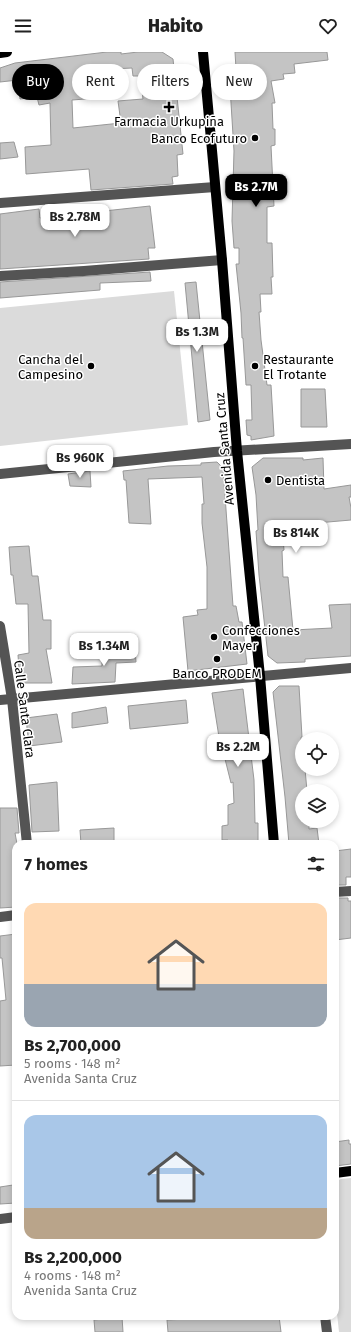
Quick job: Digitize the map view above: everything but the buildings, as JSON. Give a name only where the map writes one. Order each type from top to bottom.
[{"type":"main road","points":[[0,53],[7,52]]},
{"type":"main road","name":"Avenida Santa Cruz","points":[[203,52],[222,260],[237,451],[260,676],[274,840]]},
{"type":"main road","points":[[339,1172],[351,1171]]},
{"type":"street","points":[[0,203],[215,187]]},
{"type":"street","points":[[0,276],[222,260]]},
{"type":"street","points":[[0,474],[214,452],[351,444]]},
{"type":"street","name":"Calle Santa Clara","points":[[0,626],[12,699],[27,840]]},
{"type":"street","points":[[0,700],[351,668]]},
{"type":"street","points":[[339,892],[351,891]]},
{"type":"street","points":[[0,917],[12,916]]},
{"type":"street","points":[[0,1219],[12,1218]]},
{"type":"street","points":[[326,1320],[327,1332]]},
{"type":"shaded area","name":"Cancha del Campesino","points":[[174,291],[188,425],[0,446],[0,308]]},
{"type":"shaded area","points":[[351,1178],[351,1332],[339,1332],[338,1320],[339,1320],[339,1180]]},
{"type":"place","name":"Farmacia Urkupiña","points":[[169,107]]},
{"type":"place","name":"Banco Ecofuturo","points":[[255,138]]},
{"type":"place","name":"Cancha del Campesino","points":[[91,366]]},
{"type":"place","name":"Restaurante El Trotante","points":[[255,366]]},
{"type":"place","name":"Dentista","points":[[268,480]]},
{"type":"place","name":"Confecciones Mayer","points":[[214,637]]},
{"type":"place","name":"Banco PRODEM","points":[[217,659]]}]
